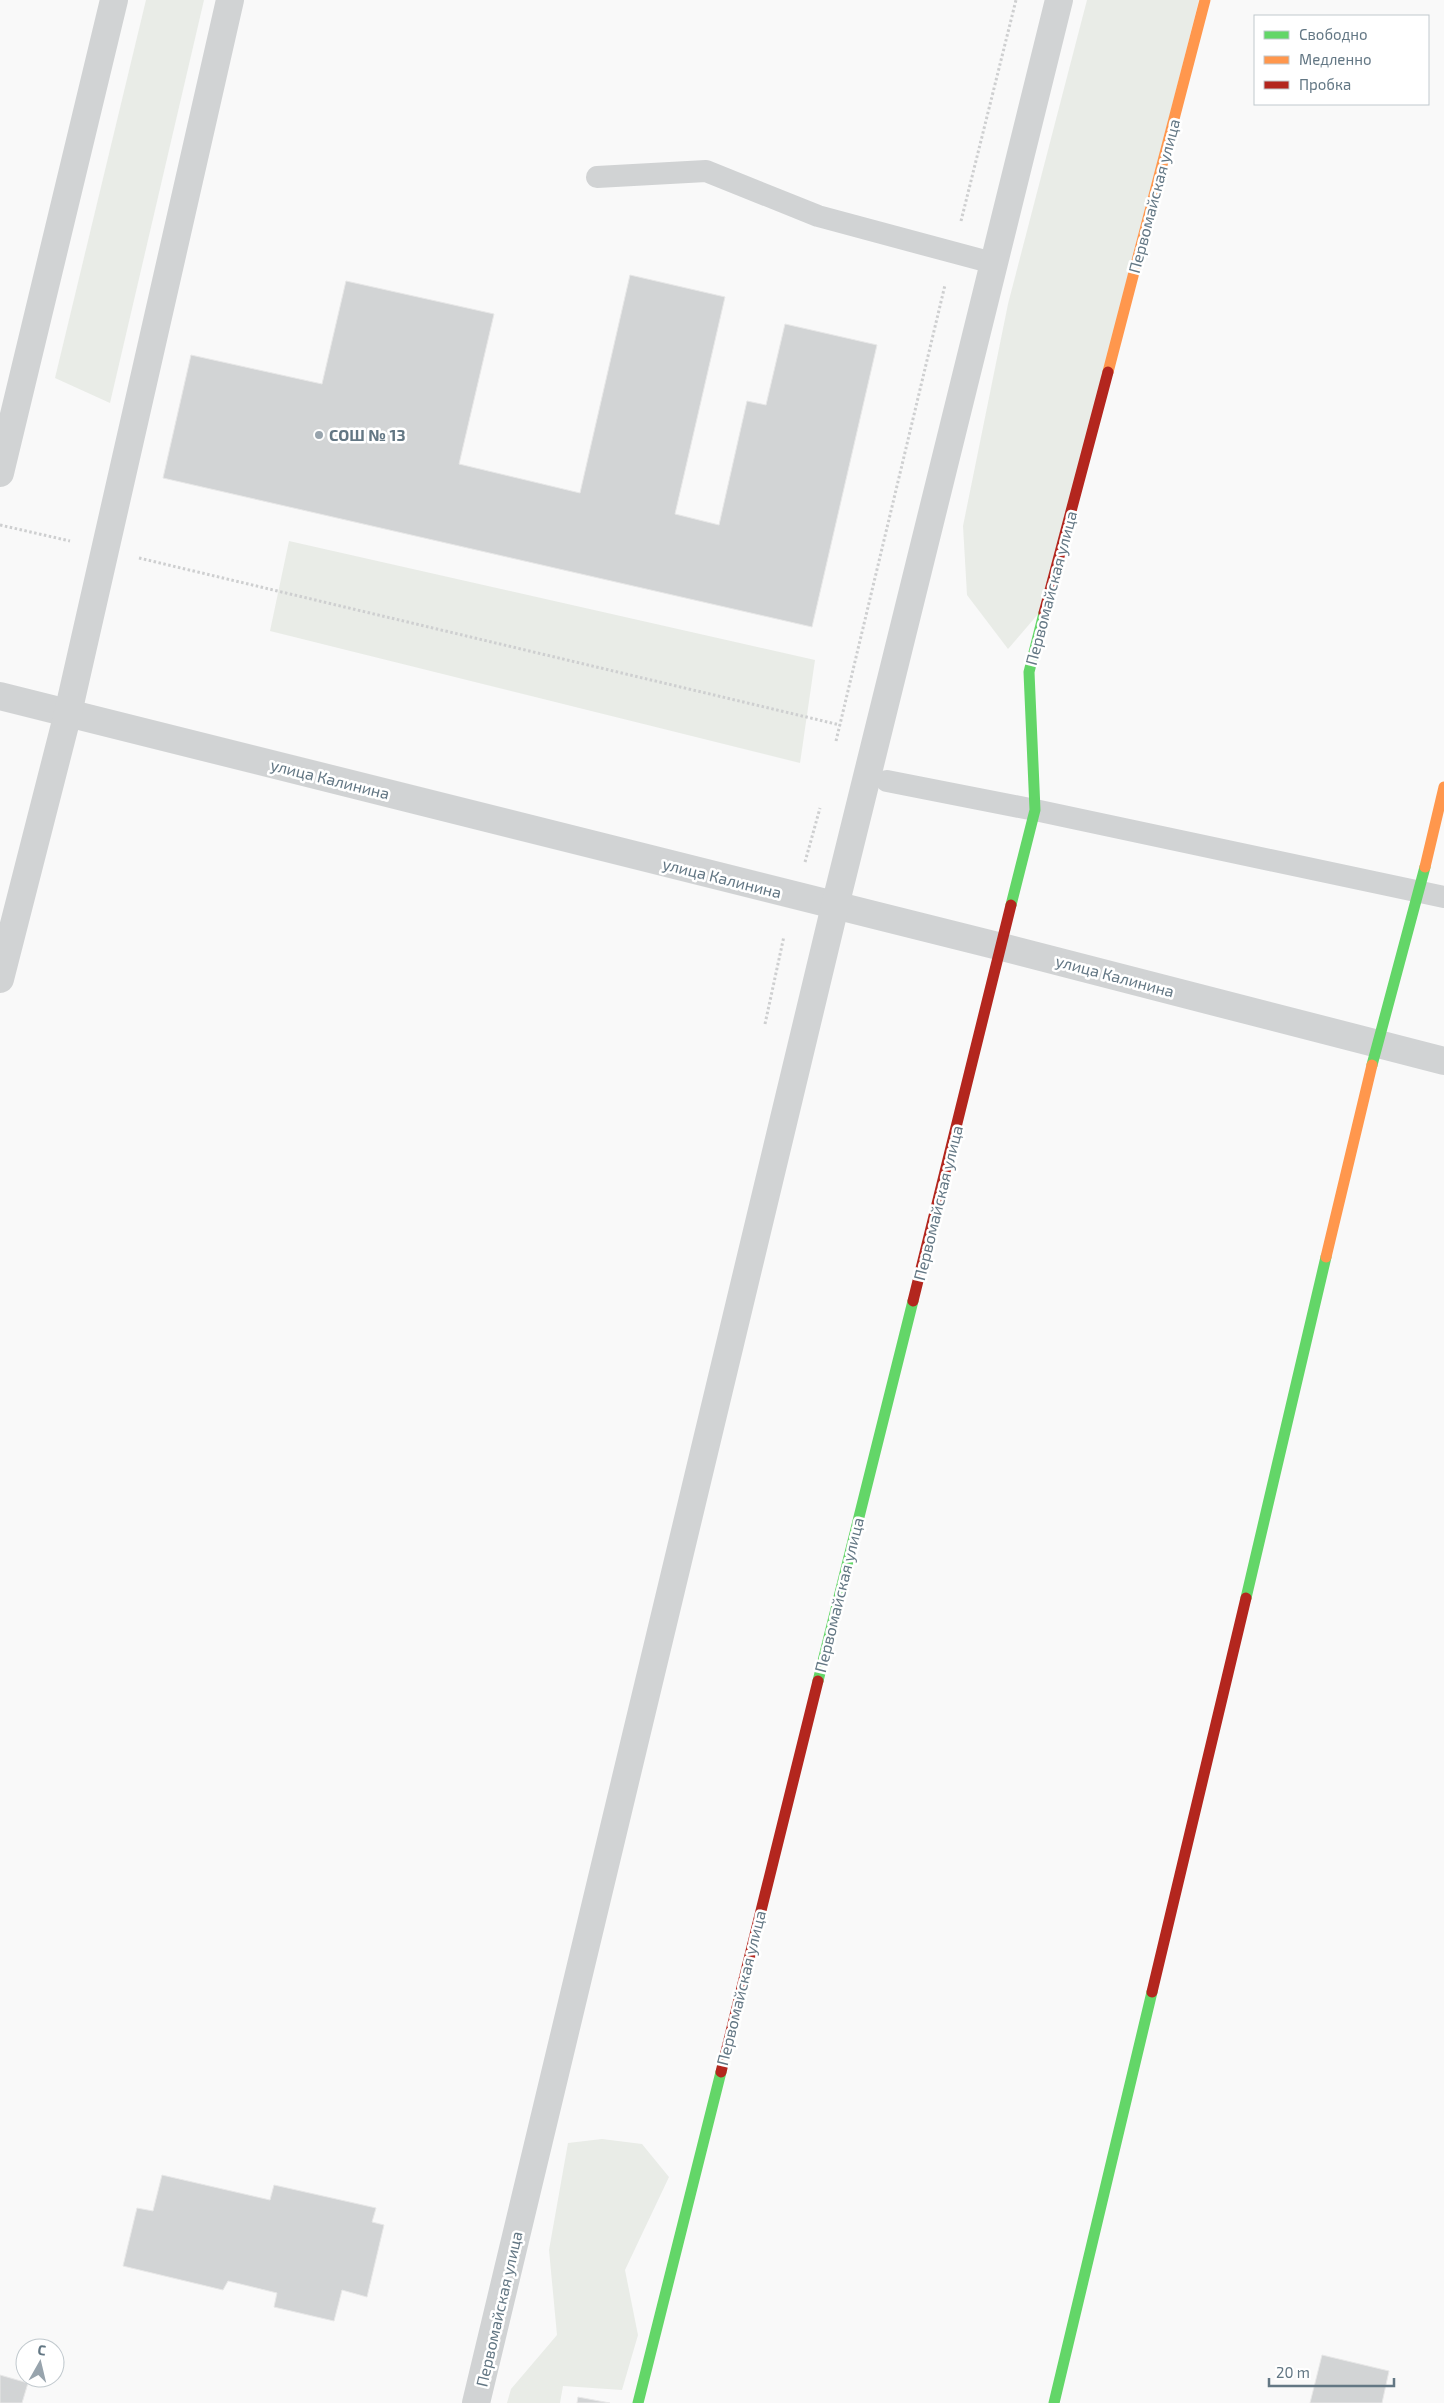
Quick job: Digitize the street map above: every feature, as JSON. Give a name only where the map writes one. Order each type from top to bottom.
[{"type":"street","points":[[0,473],[114,0]]},
{"type":"street","points":[[0,979],[68,713],[230,0]]},
{"type":"street","name":"Первомайская улица","points":[[476,2403],[835,906],[1059,0]]},
{"type":"street","name":"Первомайская улица","points":[[638,2403],[1036,810],[1029,672],[1205,0]]},
{"type":"street","name":"улица Калинина","points":[[0,696],[1002,947],[1444,1062]]},
{"type":"street","points":[[1054,2403],[1377,1045],[1420,892],[1444,787]]},
{"type":"lane","points":[[597,177],[706,171],[818,216],[993,263]]},
{"type":"lane","points":[[886,781],[1036,810],[1444,898]]},
{"type":"path","points":[[0,525],[840,725],[953,252],[1016,0]]},
{"type":"path","points":[[804,864],[822,799]]},
{"type":"path","points":[[765,1024],[784,936]]},
{"type":"shaded area","points":[[146,0],[204,0],[110,403],[55,378]]},
{"type":"shaded area","points":[[1087,0],[1199,0],[1045,606],[1008,649],[967,595],[963,526],[1008,304]]},
{"type":"shaded area","points":[[289,541],[815,660],[800,763],[270,631]]},
{"type":"shaded area","points":[[602,2139],[642,2144],[669,2177],[625,2270],[638,2335],[622,2390],[563,2386],[560,2403],[507,2403],[511,2389],[557,2335],[549,2250],[568,2143]]},
{"type":"building","name":"СОШ № 13","points":[[630,275],[725,297],[675,514],[719,525],[747,401],[766,405],[785,324],[877,345],[812,627],[163,478],[191,355],[322,384],[346,281],[494,314],[459,464],[580,493]]},
{"type":"building","points":[[162,2175],[270,2200],[274,2185],[376,2208],[372,2222],[384,2225],[367,2297],[342,2290],[334,2321],[274,2307],[277,2293],[228,2281],[223,2290],[123,2266],[137,2208],[153,2211]]},
{"type":"building","points":[[1322,2355],[1389,2371],[1382,2403],[1310,2403]]},
{"type":"building","points":[[0,2375],[15,2379],[15,2388],[26,2388],[22,2403],[0,2403]]},
{"type":"building","points":[[578,2397],[610,2403],[577,2403]]},
{"type":"traffic: fast","points":[[1011,905],[1035,810],[1029,672],[1044,613]]},
{"type":"traffic: fast","points":[[1372,1065],[1425,867]]},
{"type":"traffic: fast","points":[[1246,1598],[1326,1257]]},
{"type":"traffic: fast","points":[[818,1681],[913,1301]]},
{"type":"traffic: fast","points":[[1054,2403],[1152,1992]]},
{"type":"traffic: fast","points":[[638,2403],[721,2072]]},
{"type":"traffic: slow","points":[[1108,372],[1205,0]]},
{"type":"traffic: slow","points":[[1425,867],[1444,787]]},
{"type":"traffic: slow","points":[[1326,1257],[1372,1065]]},
{"type":"traffic: jam","points":[[1044,613],[1108,372]]},
{"type":"traffic: jam","points":[[913,1301],[1011,905]]},
{"type":"traffic: jam","points":[[1152,1992],[1246,1598]]},
{"type":"traffic: jam","points":[[721,2072],[818,1681]]},
{"type":"place","name":"СОШ № 13","points":[[319,435]]}]
